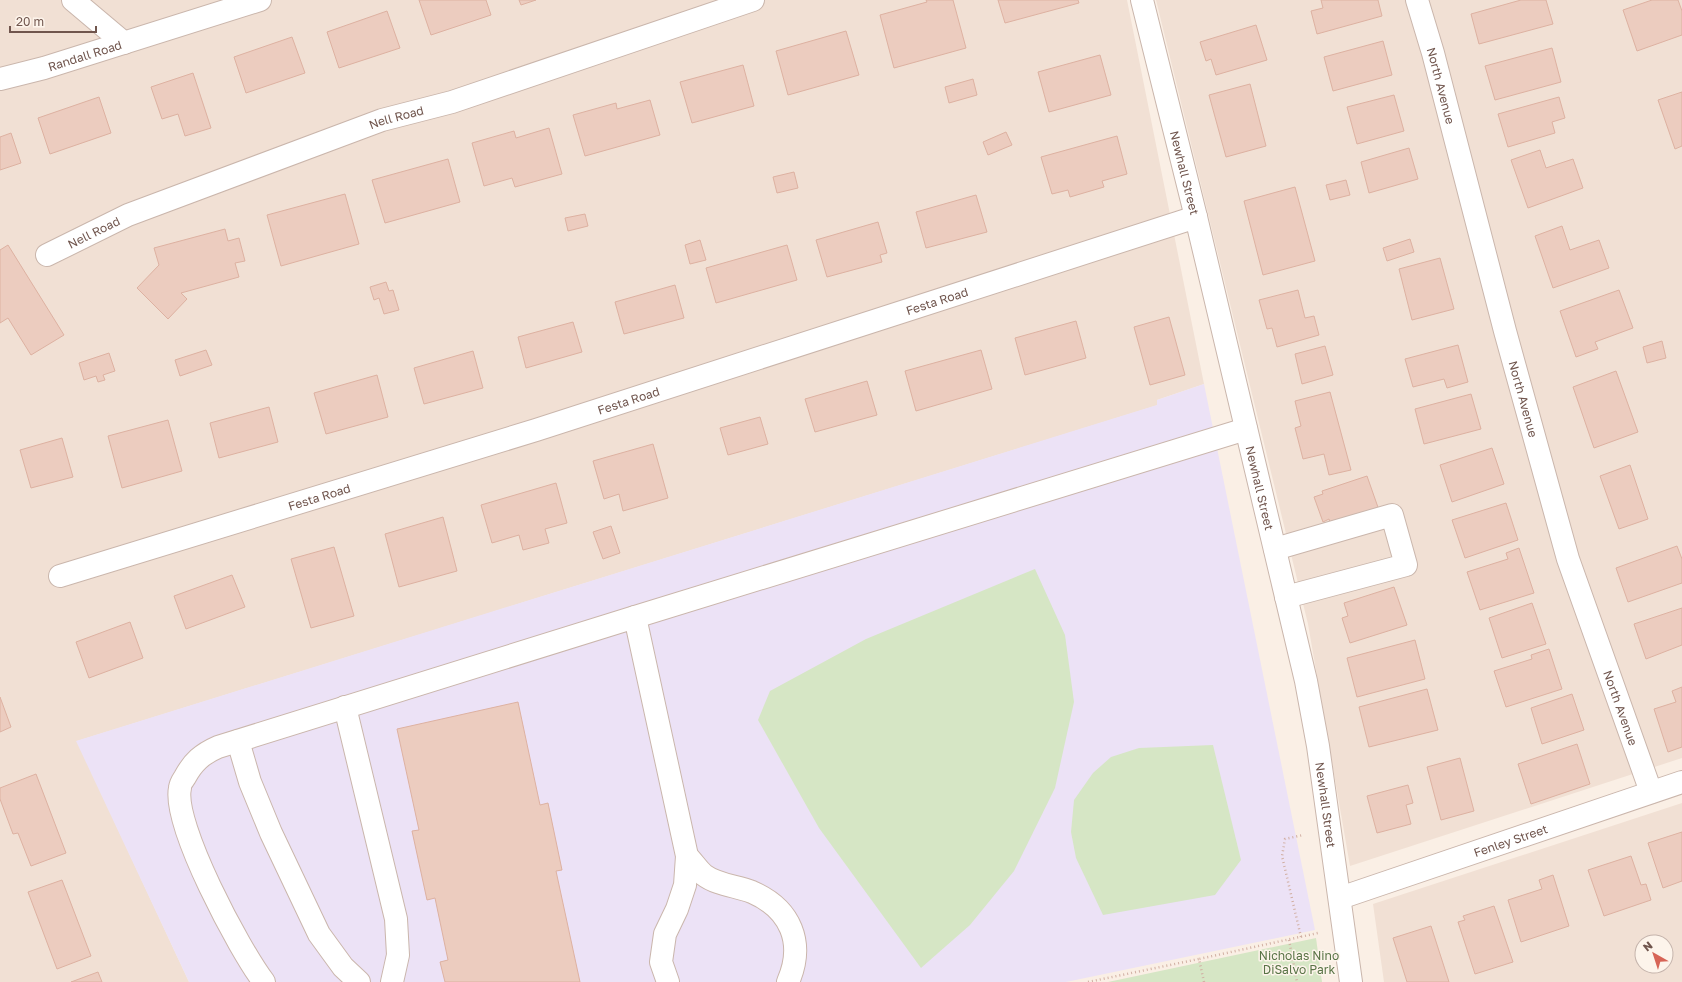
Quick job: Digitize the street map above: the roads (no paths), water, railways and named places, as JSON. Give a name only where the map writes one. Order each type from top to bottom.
[{"type":"street","points":[[73,0],[124,43]]},
{"type":"street","name":"Randall Road","points":[[0,78],[44,68],[260,0]]},
{"type":"street","name":"Nell Road","points":[[47,255],[128,215],[382,120],[452,102],[754,0]]},
{"type":"street","name":"Newhall Street","points":[[1142,0],[1196,217],[1306,681],[1330,830],[1351,982]]},
{"type":"street","name":"North Avenue","points":[[1417,0],[1433,53],[1505,331],[1568,559],[1651,792]]},
{"type":"street","name":"Festa Road","points":[[60,576],[536,430],[1196,217]]},
{"type":"street","points":[[264,982],[252,967],[212,891],[184,826],[179,807],[180,787],[197,758],[218,747],[635,616],[1246,429]]},
{"type":"street","points":[[1275,549],[1392,514],[1406,565],[1286,597]]},
{"type":"street","points":[[635,616],[688,856],[685,885],[677,909],[665,934],[661,962],[668,982]]},
{"type":"street","points":[[345,707],[396,919],[398,955],[392,982]]},
{"type":"street","points":[[238,741],[250,782],[319,934],[343,967],[359,982]]},
{"type":"street","name":"Fenley Street","points":[[1340,898],[1682,782]]},
{"type":"street","points":[[688,856],[704,874],[717,882],[752,892],[774,904],[786,918],[793,932],[796,951],[794,969],[788,982]]},
{"type":"park label","name":"Nicholas Nino DiSalvo Park","points":[[1299,962]]}]
